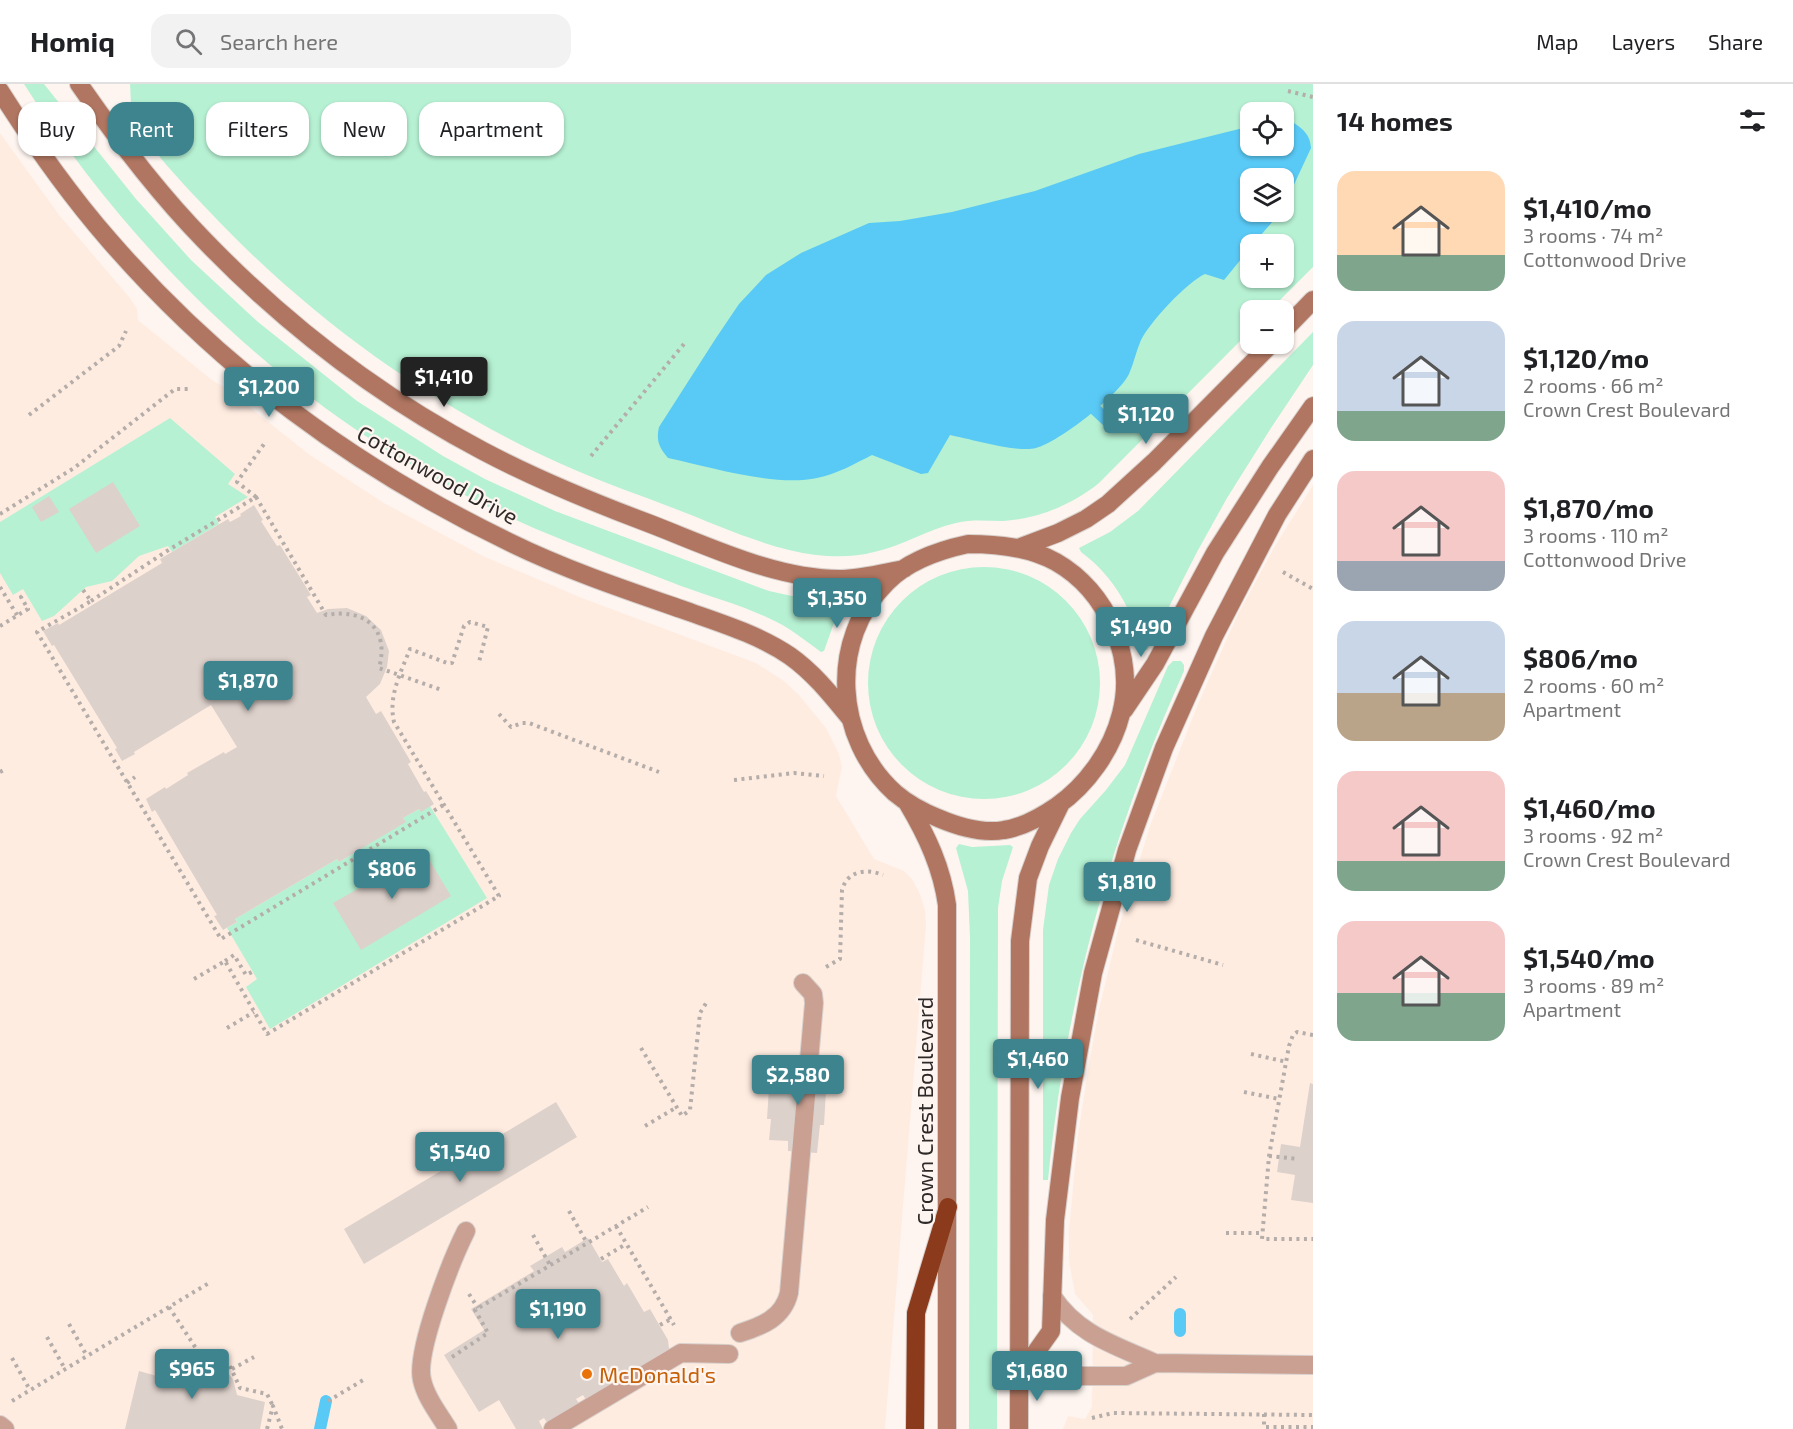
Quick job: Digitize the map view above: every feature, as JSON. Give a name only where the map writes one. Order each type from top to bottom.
[{"type":"highway","points":[[915,1429],[916,1313],[948,1207]]},
{"type":"main road","name":"Cottonwood Drive","points":[[79,84],[148,177],[204,241],[233,269],[336,357],[391,396],[453,435],[504,462],[574,494],[759,565],[799,575],[840,579],[904,569]]},
{"type":"main road","name":"Cottonwood Drive","points":[[0,91],[45,158],[106,238],[212,346],[291,411],[352,455],[404,488],[512,544],[585,575],[741,631],[775,647],[809,671],[850,718]]},
{"type":"main road","points":[[1294,320],[1313,300]]},
{"type":"main road","points":[[1018,548],[1058,533],[1086,519],[1108,504],[1154,462],[1260,354]]},
{"type":"main road","points":[[1121,715],[1124,697],[1123,657],[1118,639],[1103,608],[1090,591],[1068,570],[1055,561],[1018,548],[968,544],[936,552],[889,580],[868,605],[853,635],[846,682],[846,702],[850,718],[858,740],[872,766],[894,792],[907,802],[963,827],[990,831],[1009,830],[1028,823],[1073,794],[1107,750],[1121,715],[1155,664],[1215,553],[1270,467],[1313,406]]},
{"type":"main road","points":[[1019,1376],[1051,1331],[1055,1220],[1070,1098],[1093,973],[1122,866],[1164,748],[1214,636],[1277,515],[1313,459]]},
{"type":"main road","name":"Crown Crest Boulevard","points":[[907,802],[937,862],[947,905],[947,1429]]},
{"type":"main road","points":[[1019,1429],[1020,941],[1028,878],[1060,804]]},
{"type":"street","points":[[740,1334],[770,1322],[781,1311],[789,1293],[814,1003],[813,994],[803,983]]},
{"type":"street","points":[[448,1429],[426,1393],[421,1367],[440,1296],[466,1231]]},
{"type":"street","points":[[1052,1296],[1065,1314],[1082,1329],[1155,1363],[1313,1365]]},
{"type":"street","points":[[553,1429],[681,1353],[729,1354]]},
{"type":"street","points":[[1019,1376],[1126,1376],[1155,1363]]},
{"type":"street","points":[[0,1425],[5,1429]]},
{"type":"path","points":[[1288,91],[1313,97]]},
{"type":"path","points":[[29,415],[119,346],[126,331]]},
{"type":"path","points":[[591,456],[684,344]]},
{"type":"path","points":[[0,514],[74,468],[175,389],[191,389]]},
{"type":"path","points":[[264,444],[237,482],[256,497],[326,615],[347,613],[360,616],[368,621],[381,642],[379,668],[442,690]]},
{"type":"path","points":[[256,497],[170,549],[91,601],[36,632],[221,939],[445,804]]},
{"type":"path","points":[[1283,572],[1313,589]]},
{"type":"path","points":[[0,586],[17,615]]},
{"type":"path","points":[[83,590],[91,601]]},
{"type":"path","points":[[0,626],[28,609],[21,597],[26,594]]},
{"type":"path","points":[[225,961],[267,1034],[499,896],[394,722],[392,712],[393,695],[410,649],[452,663],[467,622],[488,627],[479,662]]},
{"type":"path","points":[[499,714],[511,727],[529,723],[658,772]]},
{"type":"path","points":[[0,772],[6,769]]},
{"type":"path","points":[[734,780],[794,773],[824,776]]},
{"type":"path","points":[[127,783],[135,777]]},
{"type":"path","points":[[825,967],[840,959],[844,882],[855,873],[870,871],[883,875]]},
{"type":"path","points":[[1137,940],[1223,965]]},
{"type":"path","points":[[194,979],[234,955],[246,975],[252,972]]},
{"type":"path","points":[[641,1048],[682,1116],[690,1110],[700,1013],[708,1000]]},
{"type":"path","points":[[228,1028],[254,1012]]},
{"type":"path","points":[[1313,1035],[1297,1032],[1293,1035],[1269,1156],[1262,1233],[1262,1239],[1313,1239]]},
{"type":"path","points":[[1251,1054],[1287,1062]]},
{"type":"path","points":[[1244,1092],[1279,1099]]},
{"type":"path","points":[[645,1126],[676,1107]]},
{"type":"path","points":[[1269,1156],[1298,1160]]},
{"type":"path","points":[[445,1361],[489,1333],[474,1310],[648,1207]]},
{"type":"path","points":[[569,1211],[587,1243]]},
{"type":"path","points":[[616,1226],[676,1328]]},
{"type":"path","points":[[1226,1233],[1262,1233]]},
{"type":"path","points":[[533,1235],[550,1265]]},
{"type":"path","points":[[601,1259],[626,1244]]},
{"type":"path","points":[[1130,1318],[1176,1277]]},
{"type":"path","points":[[11,1402],[209,1283]]},
{"type":"path","points":[[169,1307],[199,1353]]},
{"type":"path","points":[[660,1325],[671,1319]]},
{"type":"path","points":[[69,1324],[87,1356]]},
{"type":"path","points":[[47,1338],[65,1369]]},
{"type":"path","points":[[164,1377],[178,1360],[199,1353],[220,1357],[232,1369],[240,1388],[267,1394],[282,1429]]},
{"type":"path","points":[[232,1369],[254,1357]]},
{"type":"path","points":[[12,1358],[30,1390]]},
{"type":"path","points":[[328,1401],[365,1379]]},
{"type":"path","points":[[267,1429],[273,1406]]},
{"type":"path","points":[[1092,1418],[1113,1413],[1313,1415]]},
{"type":"path","points":[[1264,1414],[1264,1427],[1313,1427]]},
{"type":"shaded area","points":[[0,133],[60,216],[130,298],[137,309],[138,320],[310,455],[384,503],[483,556],[582,598],[756,663],[784,681],[799,695],[826,728],[839,754],[842,767],[836,796],[874,859],[904,871],[912,879],[925,910],[926,925],[885,1429],[0,1429]]},
{"type":"shaded area","points":[[1313,485],[1313,1429],[1063,1429],[1068,1416],[1085,1419],[1092,1407],[1093,1315],[1075,1294],[1069,1261],[1069,1230],[1078,1135],[1089,1064],[1099,1009],[1119,927],[1150,826],[1198,704],[1238,614],[1275,546]]},
{"type":"green space","points":[[24,84],[44,84],[58,102],[36,102]]},
{"type":"green space","points":[[130,84],[1313,84],[1313,267],[1294,286],[1294,234],[1240,234],[1240,288],[1292,288],[1280,300],[1240,300],[1240,341],[1099,483],[1077,498],[1054,510],[1016,520],[979,520],[956,523],[867,554],[816,555],[780,548],[743,536],[575,470],[473,419],[425,390],[332,324],[288,288],[189,190],[159,156],[194,156],[194,102],[131,102]]},
{"type":"green space","points":[[96,149],[136,199],[191,260],[258,322],[357,401],[443,456],[485,479],[555,511],[769,591],[815,601],[841,603],[824,651],[821,652],[789,629],[763,616],[536,529],[458,491],[384,448],[313,399],[247,345],[184,286],[126,222],[74,156],[96,156]]},
{"type":"green space","points":[[1313,332],[1313,365],[1227,498],[1147,650],[1144,650],[1134,621],[1121,596],[1104,573],[1079,548],[1110,532],[1138,511]]},
{"type":"green space","points":[[170,418],[235,474],[228,484],[248,497],[215,517],[219,524],[172,552],[168,546],[139,556],[112,581],[86,587],[54,616],[42,621],[23,589],[13,595],[0,573],[0,522]]},
{"type":"green space","points":[[973,567],[995,567],[1039,580],[1058,593],[1074,609],[1087,628],[1095,649],[1100,683],[1098,706],[1087,738],[1074,757],[1058,773],[1039,786],[1018,794],[995,799],[973,799],[929,786],[910,773],[894,757],[881,738],[873,717],[868,694],[868,672],[881,628],[894,609],[910,593],[929,580],[950,572]]},
{"type":"green space","points":[[1173,661],[1181,661],[1184,671],[1153,743],[1109,869],[1082,971],[1062,1075],[1048,1180],[1043,1180],[1043,930],[1049,885],[1058,859],[1071,833],[1125,765],[1168,666]]},
{"type":"green space","points":[[430,806],[487,898],[270,1029],[246,987],[257,979],[227,928],[237,922],[235,919],[337,859],[339,862],[405,822],[403,818]]},
{"type":"green space","points":[[959,844],[972,847],[1010,845],[1013,847],[1002,881],[998,908],[997,1429],[969,1429],[970,937],[968,891],[956,848]]},
{"type":"water","points":[[1294,123],[1304,130],[1311,148],[1294,185],[1294,168],[1240,168],[1240,222],[1272,222],[1262,234],[1240,234],[1240,260],[1224,280],[1205,274],[1197,278],[1160,313],[1139,344],[1129,374],[1123,383],[1087,417],[1059,437],[1036,448],[1018,449],[950,435],[928,473],[921,474],[872,455],[831,474],[800,480],[742,475],[668,458],[660,447],[659,427],[739,304],[766,275],[801,253],[869,223],[900,221],[952,212],[1035,191],[1139,154],[1240,129],[1240,156],[1294,156]]},
{"type":"building","points":[[113,482],[140,526],[96,553],[69,509]]},
{"type":"building","points":[[49,496],[59,512],[41,522],[32,507]]},
{"type":"building","points":[[254,505],[263,520],[261,521],[277,546],[280,545],[311,595],[307,597],[317,613],[328,609],[347,608],[366,616],[381,630],[389,651],[387,667],[380,684],[366,697],[376,714],[381,711],[411,762],[408,764],[424,792],[426,791],[434,804],[421,812],[419,809],[403,818],[406,822],[339,862],[337,859],[235,919],[237,922],[223,930],[214,916],[217,915],[155,810],[152,812],[146,799],[165,787],[166,789],[188,775],[187,773],[237,747],[211,705],[122,761],[115,749],[117,748],[54,645],[52,646],[43,631],[58,623],[59,625],[162,563],[160,559],[228,519],[230,522],[241,516],[240,514]]},
{"type":"building","points":[[424,851],[451,896],[361,950],[333,903]]},
{"type":"building","points":[[794,1060],[824,1061],[822,1090],[826,1090],[824,1125],[820,1125],[817,1153],[788,1151],[788,1141],[769,1140],[771,1119],[767,1119],[769,1087],[772,1088],[774,1067],[794,1069]]},
{"type":"building","points":[[1310,1083],[1313,1084],[1313,1203],[1291,1200],[1295,1175],[1277,1172],[1281,1144],[1300,1147]]},
{"type":"building","points":[[556,1102],[577,1137],[364,1264],[344,1229]]},
{"type":"building","points":[[588,1238],[602,1262],[608,1259],[624,1286],[627,1283],[644,1312],[650,1309],[668,1340],[670,1357],[589,1405],[583,1395],[576,1399],[584,1411],[551,1429],[544,1418],[539,1421],[543,1429],[516,1429],[499,1400],[479,1412],[444,1355],[484,1330],[471,1309],[534,1271],[530,1266],[562,1247],[565,1252]]},
{"type":"building","points":[[194,1358],[206,1358],[218,1362],[233,1379],[237,1395],[265,1402],[260,1429],[125,1429],[139,1371],[168,1379],[179,1365]]},
{"type":"waterway","points":[[1084,399],[1114,427]]},
{"type":"waterway","points":[[1180,1314],[1180,1331]]},
{"type":"waterway","points":[[320,1429],[326,1401]]},
{"type":"place","name":"McDonald's","points":[[587,1374]]}]
